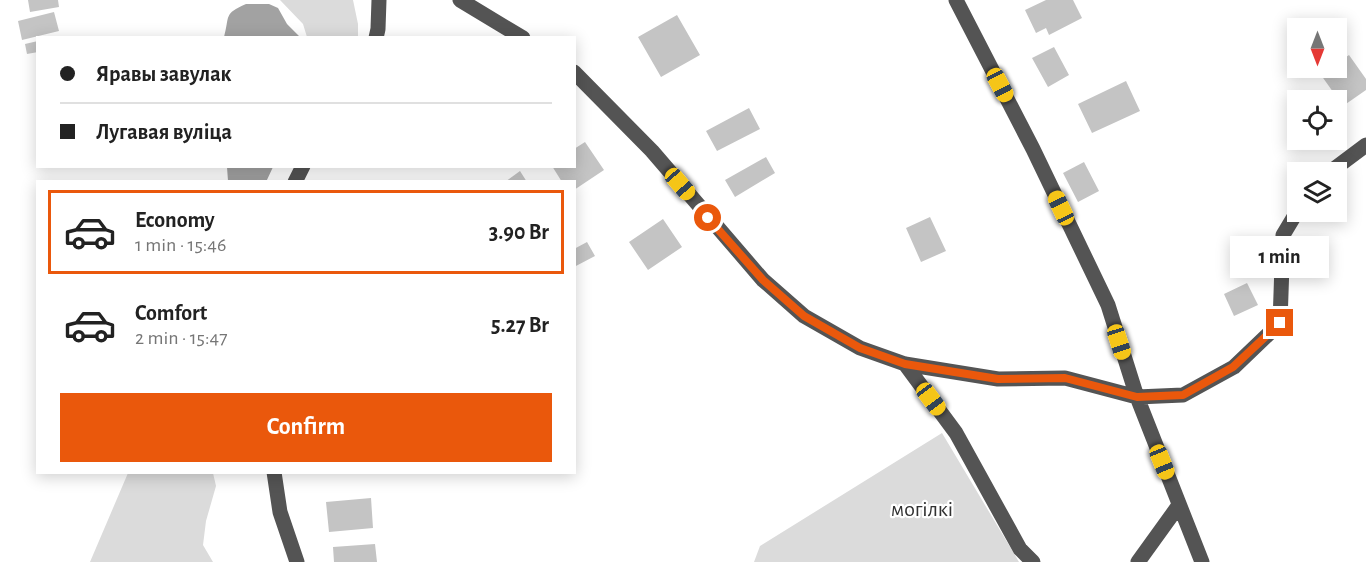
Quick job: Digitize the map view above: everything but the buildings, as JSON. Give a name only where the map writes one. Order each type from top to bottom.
[{"type":"street","points":[[376,36],[379,0]]},
{"type":"street","points":[[460,0],[520,36]]},
{"type":"street","points":[[956,0],[1033,149],[1108,305],[1137,397],[1202,562]]},
{"type":"street","points":[[576,74],[652,152],[763,280],[804,316],[860,348],[905,364],[998,379],[1065,378],[1137,397],[1183,395],[1233,367],[1280,323],[1283,235],[1291,222]]},
{"type":"street","points":[[1343,162],[1366,145]]},
{"type":"street","points":[[905,364],[956,433],[1020,549],[1033,562]]},
{"type":"street","points":[[274,474],[280,512],[297,562]]},
{"type":"street","points":[[1138,562],[1179,505]]},
{"type":"green space","points":[[280,0],[353,0],[358,36],[307,36],[303,24]]},
{"type":"green space","name":"могілкі","points":[[942,433],[1019,562],[754,562],[760,546]]},
{"type":"green space","points":[[128,474],[213,474],[216,486],[206,521],[203,545],[213,562],[90,562]]},
{"type":"shaded area","points":[[246,4],[269,4],[278,8],[287,24],[299,36],[224,36],[229,16],[234,10]]},
{"type":"shaded area","points":[[227,168],[273,168],[267,180],[228,180]]},
{"type":"route","points":[[708,218],[763,280],[804,316],[860,348],[905,364],[998,379],[1065,378],[1137,397],[1183,395],[1233,367],[1280,323]]}]
